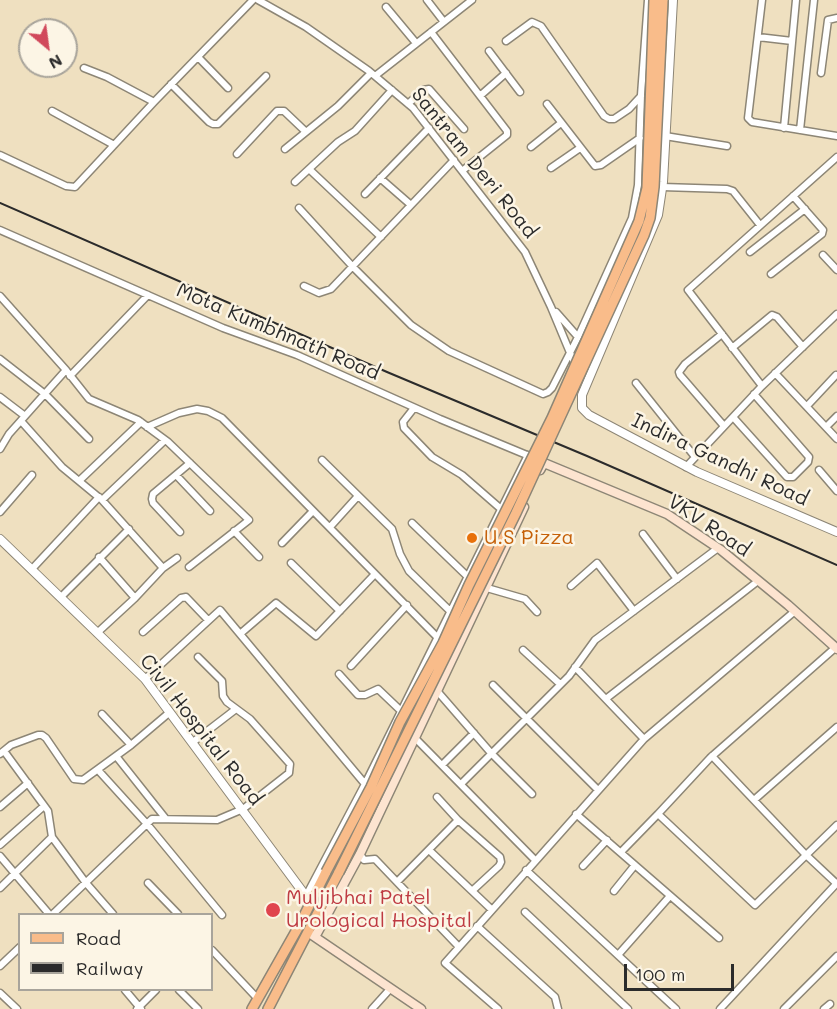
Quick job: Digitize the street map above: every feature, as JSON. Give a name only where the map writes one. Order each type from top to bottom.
[{"type":"main road","points":[[252,1009],[299,926],[309,899],[326,872],[371,786],[400,722],[443,643],[469,585],[552,418],[639,221],[647,188],[654,0]]},
{"type":"main road","points":[[311,935],[339,872],[516,513],[644,235],[650,218],[654,187],[663,0]]},
{"type":"main road","points":[[268,1009],[360,854],[416,740],[544,463]]},
{"type":"main road","name":"VKV Road","points":[[544,463],[667,514],[718,548],[836,648]]},
{"type":"main road","points":[[299,926],[421,1009]]},
{"type":"street","points":[[0,155],[72,188],[75,187],[253,0]]},
{"type":"street","name":"Santram Deri Road","points":[[258,0],[306,27],[373,74],[408,104],[429,128],[525,252],[551,307],[584,389]]},
{"type":"street","points":[[427,0],[444,22]]},
{"type":"street","points":[[285,149],[373,74],[416,44],[471,0]]},
{"type":"street","points":[[299,208],[352,267],[411,325],[449,351],[543,394],[552,388],[578,337],[632,218],[638,185],[641,95],[648,0]]},
{"type":"street","points":[[584,389],[657,216],[662,187],[673,0]]},
{"type":"street","points":[[762,0],[748,118],[752,122],[837,136]]},
{"type":"street","points":[[783,128],[796,0]]},
{"type":"street","points":[[800,130],[814,0]]},
{"type":"street","points":[[386,7],[416,44]]},
{"type":"street","points":[[821,73],[828,20],[837,18]]},
{"type":"street","points":[[506,41],[532,22],[541,26],[604,116],[609,119],[614,119],[629,109],[641,95]]},
{"type":"street","points":[[431,32],[505,126],[507,135],[462,171]]},
{"type":"street","points":[[758,37],[792,41]]},
{"type":"street","points":[[489,51],[520,92]]},
{"type":"street","points":[[198,57],[228,88]]},
{"type":"street","points":[[84,68],[107,76],[154,102]]},
{"type":"street","points":[[481,95],[506,73]]},
{"type":"street","points":[[171,84],[209,122],[218,124],[266,76]]},
{"type":"street","points":[[408,104],[423,90],[429,89],[464,129]]},
{"type":"street","points":[[295,182],[338,142],[355,131],[392,90]]},
{"type":"street","points":[[547,104],[595,166],[601,165],[640,138]]},
{"type":"street","points":[[52,111],[114,145]]},
{"type":"street","points":[[237,154],[277,111],[284,111],[305,131]]},
{"type":"street","points":[[531,147],[561,123]]},
{"type":"street","points":[[365,194],[429,128]]},
{"type":"street","points":[[665,136],[727,146]]},
{"type":"street","points":[[551,168],[580,148]]},
{"type":"street","points":[[762,386],[688,290],[837,157]]},
{"type":"street","points":[[304,286],[325,292],[338,283],[454,160]]},
{"type":"street","points":[[309,169],[381,237]]},
{"type":"street","points":[[380,178],[411,205]]},
{"type":"street","points":[[662,187],[733,191],[760,225]]},
{"type":"street","points":[[771,274],[822,234],[821,226],[794,196]]},
{"type":"street","points":[[750,252],[805,209]]},
{"type":"street","name":"Mota Kumbhnath Road","points":[[0,230],[223,328],[335,372],[544,463]]},
{"type":"street","points":[[823,255],[837,270]]},
{"type":"street","points":[[0,449],[9,434],[45,394],[148,295]]},
{"type":"street","points":[[0,296],[89,399],[144,425],[165,440],[249,520],[189,567]]},
{"type":"street","name":"Santram Deri Road","points":[[551,307],[578,337]]},
{"type":"street","points":[[686,466],[754,394],[837,314]]},
{"type":"street","points":[[732,348],[772,315],[777,317],[803,347]]},
{"type":"street","points":[[831,320],[837,326]]},
{"type":"street","points":[[722,334],[679,372],[724,426]]},
{"type":"street","points":[[0,359],[45,394],[89,439]]},
{"type":"street","points":[[776,373],[837,439]]},
{"type":"street","points":[[807,406],[836,375]]},
{"type":"street","points":[[636,383],[695,457]]},
{"type":"street","name":"Indira Gandhi Road","points":[[584,389],[582,408],[590,416],[686,466],[837,532]]},
{"type":"street","points":[[733,417],[787,477],[793,477],[808,462],[809,456],[754,394]]},
{"type":"street","points":[[0,397],[23,419],[62,467],[101,499],[163,567]]},
{"type":"street","points":[[414,408],[403,422],[404,429],[432,457],[462,475],[501,509]]},
{"type":"street","points":[[79,481],[144,425],[179,413],[208,411],[222,418],[437,638]]},
{"type":"street","points":[[826,427],[837,416]]},
{"type":"street","points":[[32,569],[101,499],[165,440]]},
{"type":"street","points":[[309,899],[400,710],[528,455]]},
{"type":"street","points":[[322,460],[392,529],[400,554],[409,571],[450,611]]},
{"type":"street","points":[[180,532],[153,503],[152,499],[153,494],[190,463]]},
{"type":"street","points":[[819,470],[837,491]]},
{"type":"street","points":[[0,512],[32,475]]},
{"type":"street","points":[[176,475],[210,511]]},
{"type":"street","points":[[330,527],[358,495]]},
{"type":"street","points":[[282,543],[313,511]]},
{"type":"street","points":[[412,523],[467,576]]},
{"type":"street","points":[[61,597],[129,529]]},
{"type":"street","points":[[234,531],[259,557]]},
{"type":"street","points":[[643,534],[676,579]]},
{"type":"street","name":"Civil Hospital Road","points":[[0,539],[146,679],[309,899]]},
{"type":"street","points":[[461,784],[560,684],[595,640],[718,548]]},
{"type":"street","points":[[99,558],[135,598]]},
{"type":"street","points":[[97,633],[135,598],[163,567],[177,558]]},
{"type":"street","points":[[291,562],[340,611]]},
{"type":"street","points":[[571,586],[597,563],[634,611]]},
{"type":"street","points":[[240,634],[276,603],[316,636],[375,574]]},
{"type":"street","points":[[607,698],[758,581]]},
{"type":"street","points":[[487,588],[525,599],[537,612]]},
{"type":"street","points":[[142,632],[181,598],[186,597],[208,620]]},
{"type":"street","points":[[351,666],[407,605]]},
{"type":"street","points":[[146,679],[220,610],[365,784]]},
{"type":"street","points":[[498,1009],[445,963],[644,739],[795,611]]},
{"type":"street","points":[[621,852],[712,756],[836,648]]},
{"type":"street","points":[[523,650],[560,684]]},
{"type":"street","points":[[56,913],[152,819],[217,820],[243,809],[288,773],[290,764],[250,719],[223,696],[222,681],[198,657]]},
{"type":"street","points":[[575,667],[644,739]]},
{"type":"street","points":[[339,674],[358,695],[365,695],[378,689],[400,710]]},
{"type":"street","points":[[493,685],[598,790]]},
{"type":"street","points":[[438,692],[491,753],[532,794]]},
{"type":"street","points":[[193,742],[236,709]]},
{"type":"street","points":[[111,913],[52,837],[49,828],[50,817],[45,806],[2,752],[11,745],[38,735],[46,738],[74,779],[83,780],[131,745],[170,712]]},
{"type":"street","points":[[102,714],[131,745]]},
{"type":"street","points":[[754,800],[837,727]]},
{"type":"street","points":[[442,765],[474,733]]},
{"type":"street","points":[[416,740],[535,860]]},
{"type":"street","points":[[116,756],[166,819]]},
{"type":"street","points":[[712,756],[805,854],[837,883],[720,1009]]},
{"type":"street","points":[[98,770],[147,824],[222,915]]},
{"type":"street","points":[[0,807],[27,783]]},
{"type":"street","points":[[437,797],[458,820],[500,857],[501,862],[472,891]]},
{"type":"street","points":[[0,845],[45,806]]},
{"type":"street","points":[[576,814],[719,938]]},
{"type":"street","points":[[658,814],[754,905],[837,825]]},
{"type":"street","points":[[397,882],[458,820]]},
{"type":"street","points":[[0,888],[52,837]]},
{"type":"street","points":[[583,866],[607,840]]},
{"type":"street","points":[[429,850],[491,909]]},
{"type":"street","points":[[360,854],[364,860],[375,859],[459,947]]},
{"type":"street","points":[[0,856],[15,875],[54,913]]},
{"type":"street","points":[[614,891],[635,865]]},
{"type":"street","points":[[526,870],[676,1009]]},
{"type":"street","points":[[148,883],[176,913]]},
{"type":"street","points":[[618,955],[670,896]]},
{"type":"street","points":[[525,912],[628,1009]]},
{"type":"street","points":[[477,926],[555,997],[558,1009]]},
{"type":"street","points":[[0,966],[18,949]]},
{"type":"street","points":[[213,951],[257,998]]},
{"type":"street","points":[[785,1009],[837,956]]},
{"type":"street","points":[[372,1009],[390,989]]},
{"type":"street","points":[[126,991],[139,1008],[155,991]]},
{"type":"street","points":[[180,991],[198,1009]]},
{"type":"street","points":[[0,993],[17,1009]]},
{"type":"railway","points":[[0,203],[837,565]]},
{"type":"place","name":"U.S Pizza","points":[[472,538]]},
{"type":"place","name":"Muljibhai Patel Urological Hospital","points":[[273,910]]}]
